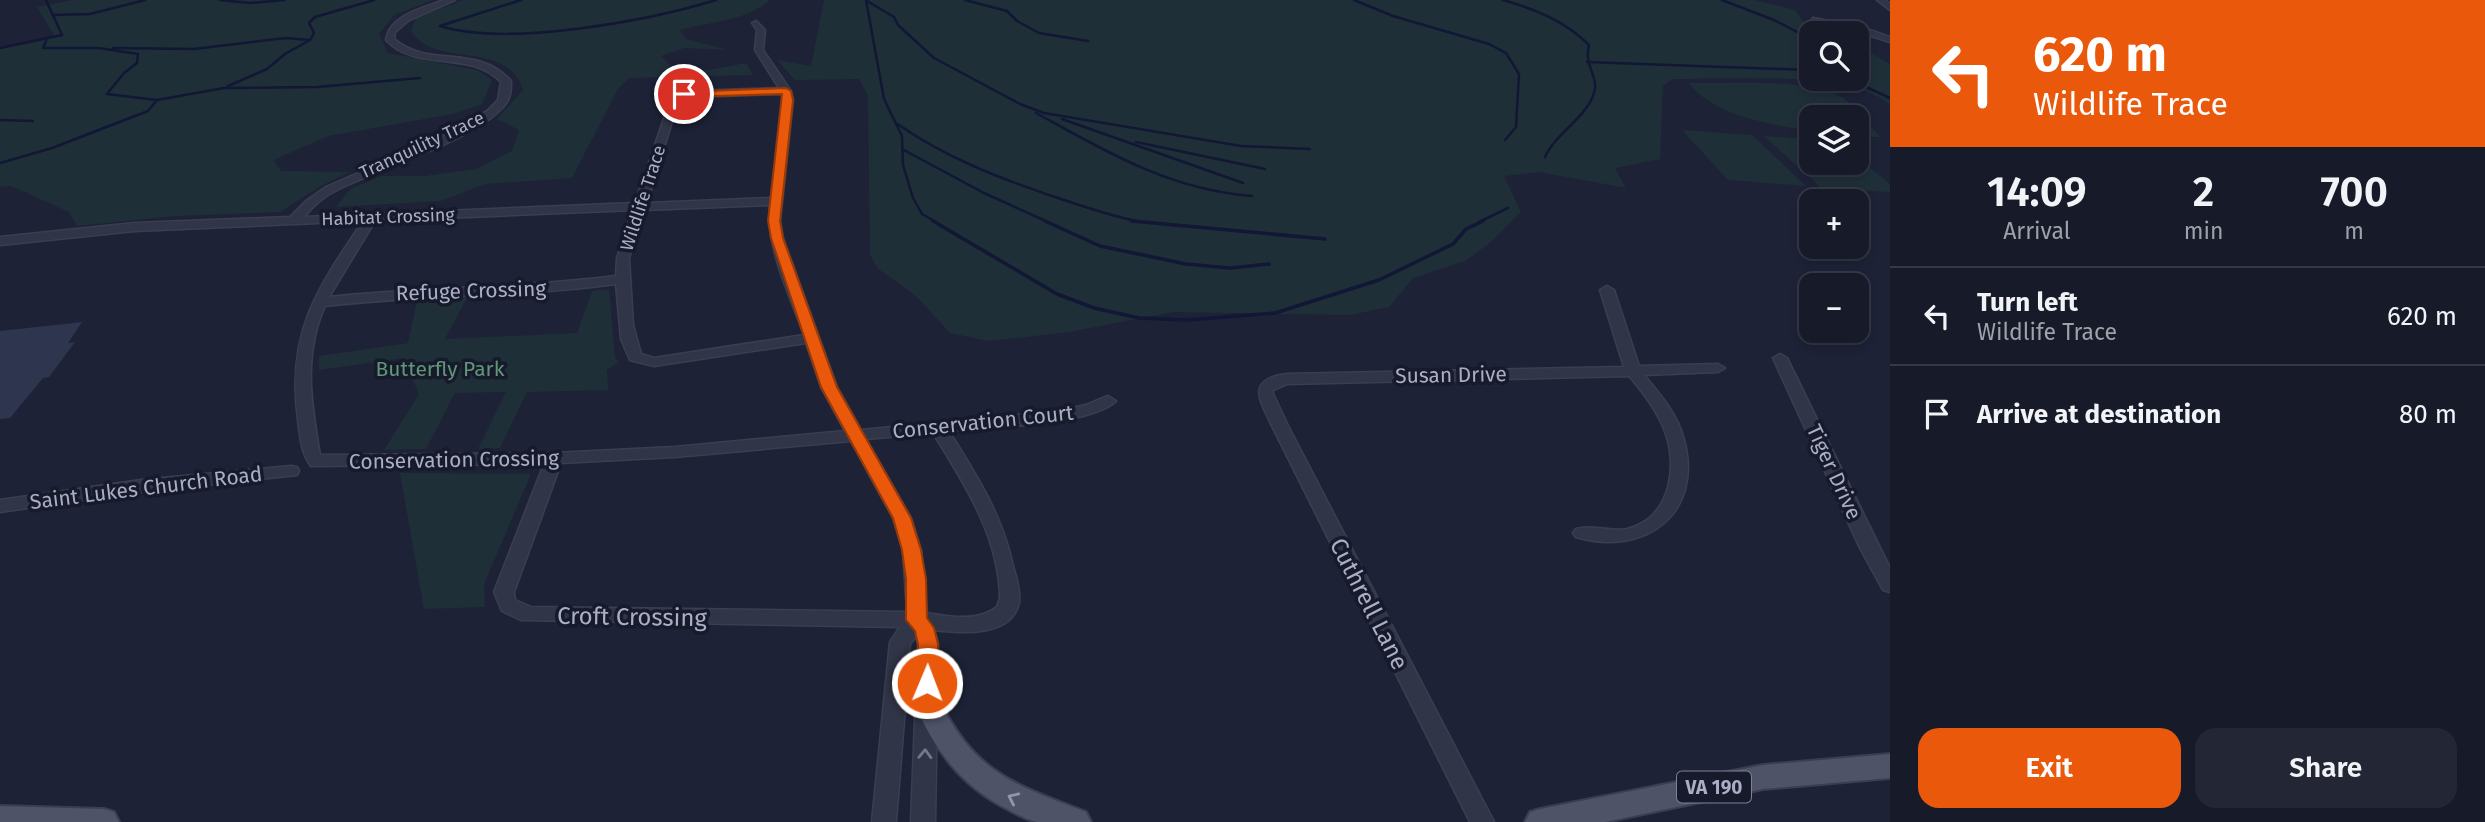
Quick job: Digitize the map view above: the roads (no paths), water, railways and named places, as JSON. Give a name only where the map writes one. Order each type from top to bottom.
[{"type":"main road","points":[[926,703],[937,729],[956,756],[978,777],[1005,795],[1076,822]]},
{"type":"main road","name":"VA 190","points":[[1540,822],[1763,777],[1890,766]]},
{"type":"main road","points":[[0,819],[104,822]]},
{"type":"street","name":"Tranquility Trace","points":[[293,221],[310,203],[330,189],[456,133],[480,121],[499,106],[505,97],[506,85],[501,75],[478,63],[410,52],[396,46],[389,37],[393,27],[406,18],[451,0]]},
{"type":"street","points":[[1881,0],[1890,8]]},
{"type":"street","points":[[1813,20],[1818,21]]},
{"type":"street","points":[[756,23],[761,30],[759,50],[786,91],[788,100],[774,221],[777,238],[829,387],[902,518],[912,550],[916,579],[916,620],[900,642],[884,822]]},
{"type":"street","points":[[1869,29],[1890,28]]},
{"type":"street","points":[[1869,33],[1890,40]]},
{"type":"street","name":"Wildlife Trace","points":[[786,91],[693,94],[674,100],[623,257],[623,279],[630,350],[640,359],[664,361],[810,338]]},
{"type":"street","name":"Habitat Crossing","points":[[0,241],[135,227],[777,201]]},
{"type":"street","name":"Conservation Crossing","points":[[371,218],[336,269],[320,302],[304,347],[302,380],[314,460],[332,463],[554,458],[675,452],[855,435]]},
{"type":"street","name":"Refuge Crossing","points":[[320,302],[395,294],[562,288],[623,279]]},
{"type":"street","points":[[1582,533],[1605,537],[1627,536],[1651,527],[1668,509],[1678,491],[1680,469],[1676,439],[1662,409],[1633,371],[1607,290]]},
{"type":"street","name":"Tiger Drive","points":[[1780,358],[1868,546],[1890,585]]},
{"type":"street","name":"Susan Drive","points":[[1269,384],[1287,379],[1718,368]]},
{"type":"street","name":"Cuthrell Lane","points":[[1269,384],[1265,394],[1280,426],[1482,822]]},
{"type":"street","name":"Conservation Court","points":[[855,435],[1059,416],[1091,409],[1108,401]]},
{"type":"street","points":[[916,620],[976,624],[994,620],[1005,612],[1009,602],[1009,589],[995,529],[971,480],[938,427]]},
{"type":"street","name":"Croft Crossing","points":[[554,458],[504,592],[506,604],[515,611],[545,615],[916,620]]},
{"type":"street","name":"Saint Lukes Church Road","points":[[0,506],[152,485],[292,471]]},
{"type":"street","points":[[916,620],[924,628],[928,644],[923,822]]},
{"type":"waterway","points":[[0,48],[62,35],[46,0]]},
{"type":"waterway","points":[[53,15],[90,14],[145,0]]},
{"type":"waterway","points":[[220,0],[250,3],[285,0]]},
{"type":"waterway","points":[[310,40],[314,33],[309,23],[315,17],[374,0]]},
{"type":"waterway","points":[[521,0],[440,26],[469,32],[539,33],[616,23],[716,0]]},
{"type":"waterway","points":[[866,0],[884,99],[902,136],[902,149]]},
{"type":"waterway","points":[[965,0],[1007,11],[1017,21],[1039,33],[1088,41]]},
{"type":"waterway","points":[[1354,0],[1393,16],[1489,44],[1506,53],[1519,74],[1516,127],[1505,140]]},
{"type":"waterway","points":[[1503,0],[1527,7],[1570,29],[1589,45],[1589,62]]},
{"type":"waterway","points":[[1722,0],[1799,33]]},
{"type":"waterway","points":[[867,1],[894,17],[898,25],[934,58],[1020,104],[1044,113],[1241,146],[1310,149]]},
{"type":"waterway","points":[[113,48],[194,49],[285,38],[310,40]]},
{"type":"waterway","points":[[228,86],[267,69],[285,54],[310,40]]},
{"type":"waterway","points":[[46,41],[43,48],[99,48],[138,54],[137,63],[124,73],[107,94],[157,100]]},
{"type":"waterway","points":[[1545,157],[1592,99],[1595,84],[1589,62]]},
{"type":"waterway","points":[[1589,62],[1799,70]]},
{"type":"waterway","points":[[157,100],[224,88],[317,87],[420,78]]},
{"type":"waterway","points":[[1869,88],[1890,98]]},
{"type":"waterway","points":[[0,163],[52,148],[148,111],[157,100]]},
{"type":"waterway","points":[[1036,113],[1114,155],[1166,177],[1194,186],[1252,196]]},
{"type":"waterway","points":[[1062,119],[1243,183]]},
{"type":"waterway","points":[[0,120],[33,121]]},
{"type":"waterway","points":[[896,123],[934,147],[995,175],[1089,208],[1142,222]]},
{"type":"waterway","points":[[1136,142],[1265,169]]},
{"type":"waterway","points":[[902,149],[984,193],[1048,222]]},
{"type":"waterway","points":[[902,149],[903,165],[913,198],[922,214],[936,222]]},
{"type":"waterway","points":[[1479,222],[1508,208]]},
{"type":"waterway","points":[[933,221],[1057,294],[1094,308],[1139,318],[1187,320],[1275,313],[1379,280],[1453,244],[1466,229],[1483,221]]},
{"type":"waterway","points":[[1045,221],[1100,246],[1186,264],[1230,268],[1269,264]]},
{"type":"waterway","points":[[1132,221],[1142,222]]},
{"type":"waterway","points":[[1142,222],[1325,239]]},
{"type":"park label","name":"Butterfly Park","points":[[440,369]]}]
